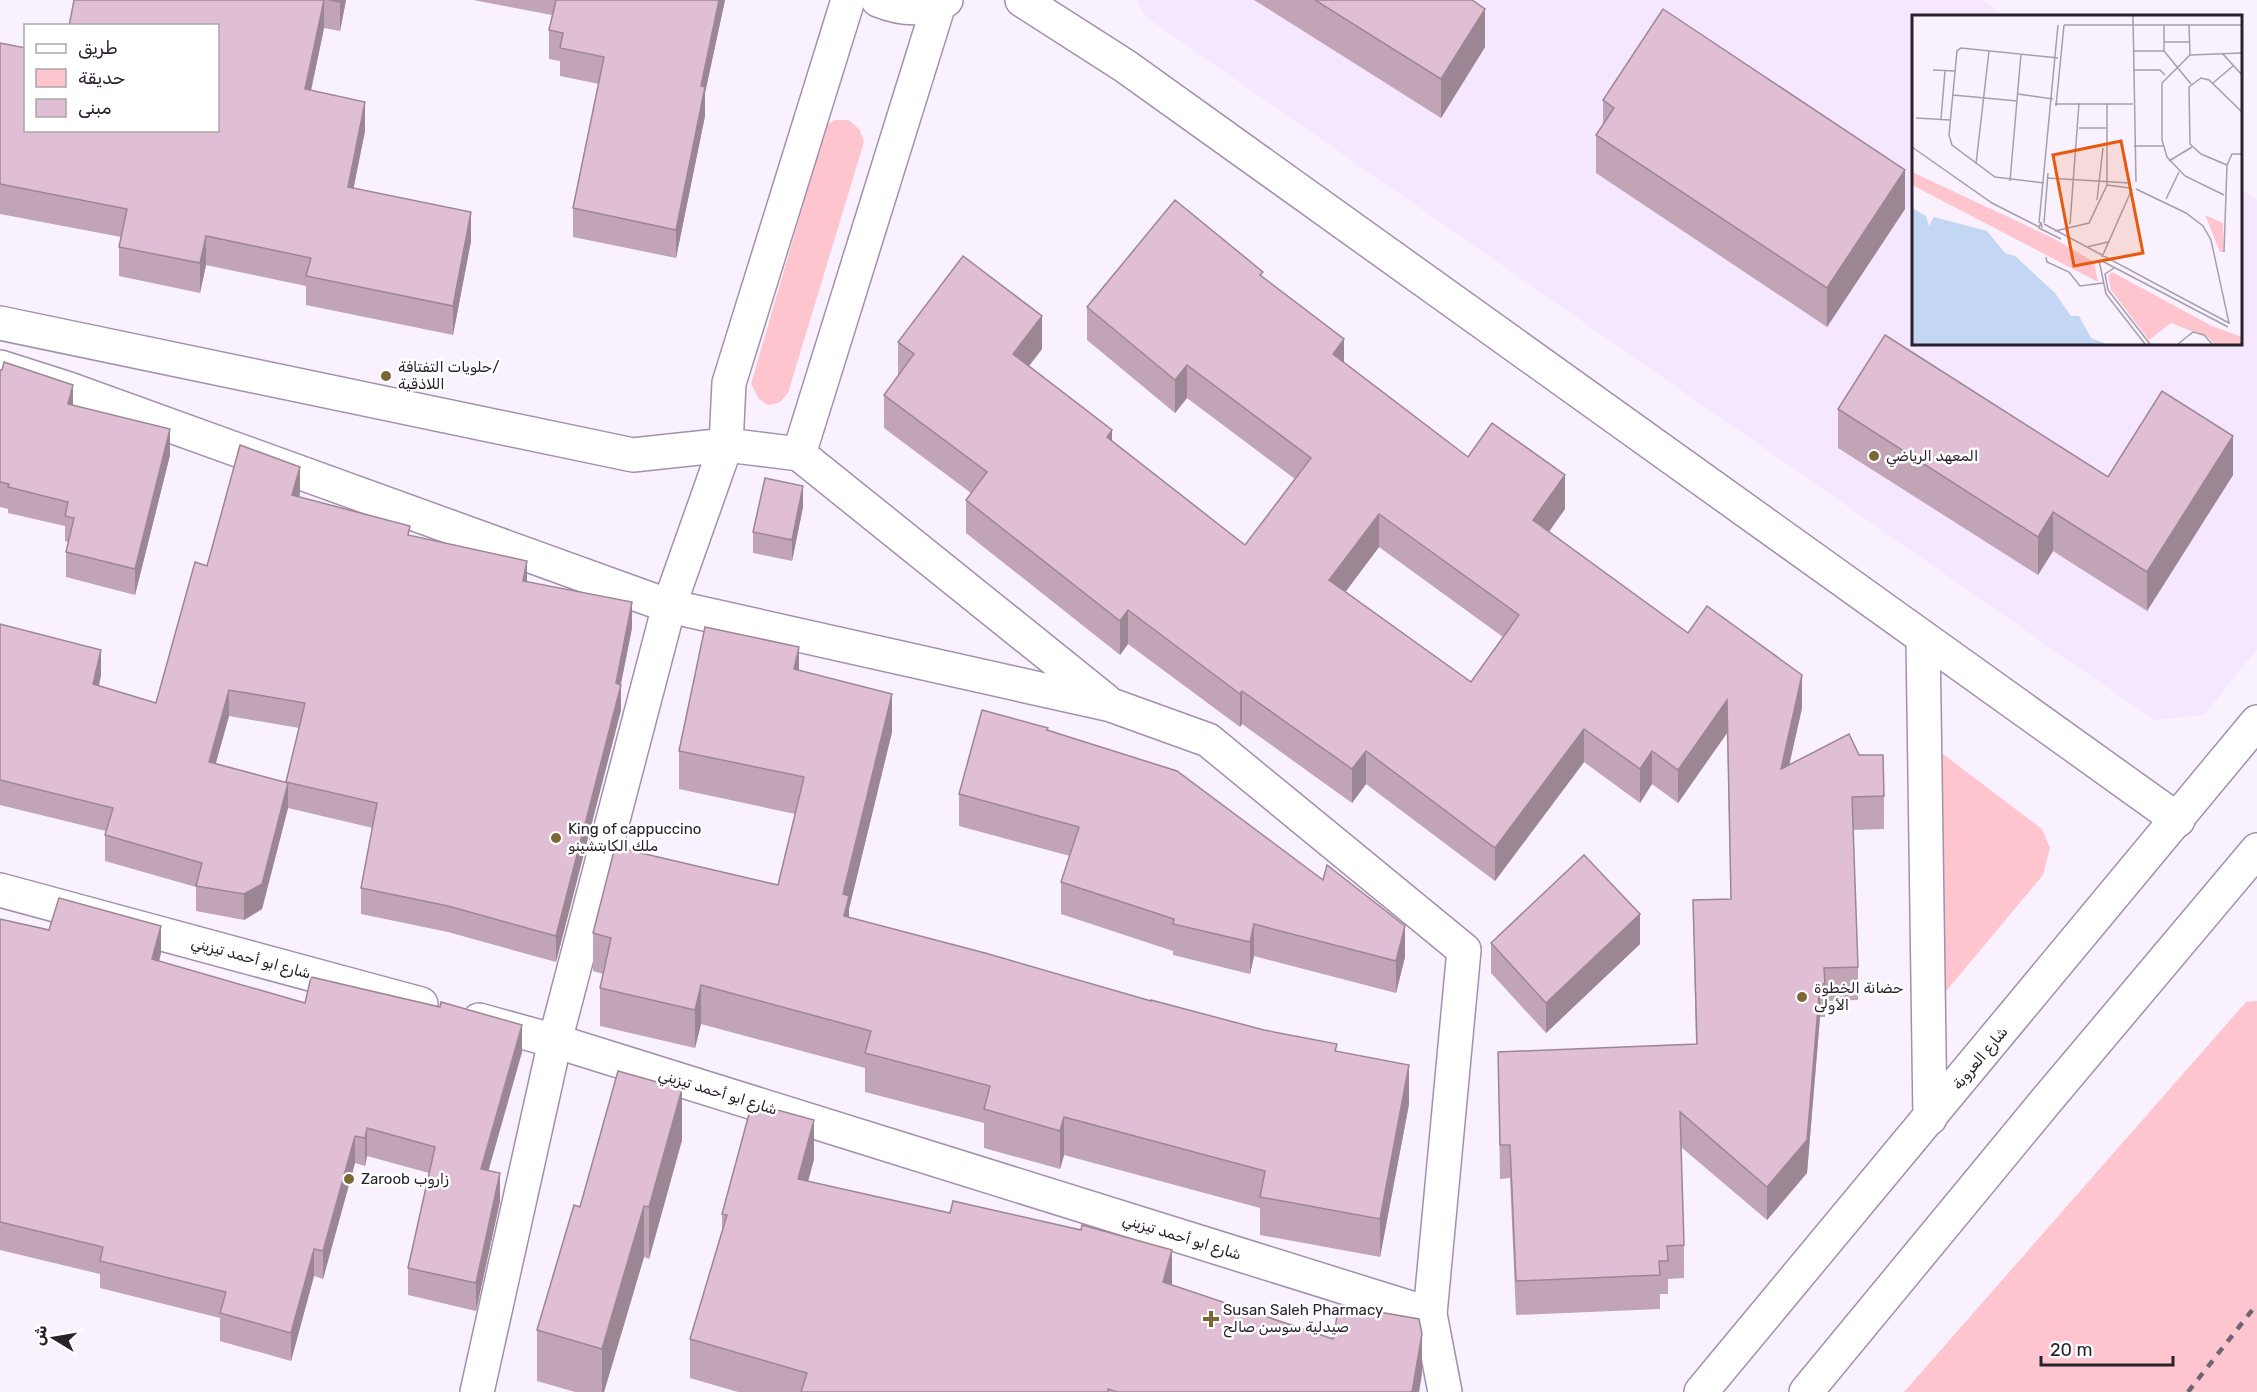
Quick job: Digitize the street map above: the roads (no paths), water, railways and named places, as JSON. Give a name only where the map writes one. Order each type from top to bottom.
[{"type":"street","points":[[477,1392],[555,1041],[669,606],[726,445],[729,383],[848,0]]},
{"type":"street","points":[[878,0],[893,6],[916,9],[942,2]]},
{"type":"street","points":[[1022,0],[1125,66],[2178,820]]},
{"type":"street","points":[[799,454],[942,2]]},
{"type":"street","points":[[0,323],[633,455],[726,445],[799,454],[1112,705]]},
{"type":"street","points":[[0,367],[69,389],[669,606],[1112,705],[1208,740],[1464,950],[1430,1314],[1445,1392]]},
{"type":"street","points":[[1923,638],[1930,1118]]},
{"type":"street","name":"شارع العروبة","points":[[1701,1392],[2257,722]]},
{"type":"street","points":[[1806,1392],[2046,1101],[2244,880],[2257,850]]},
{"type":"street","name":"شارع ابو أحمد تيزيني","points":[[0,890],[555,1041],[1430,1314]]},
{"type":"railway","points":[[2188,1392],[2257,1304]]},
{"type":"place","name":"حلويات التفتافة/ اللاذقية","points":[[386,376]]},
{"type":"place","name":"المعهد الرياضي","points":[[1874,456]]},
{"type":"place","name":"King of cappuccino ملك الكابتشينو","points":[[556,838]]},
{"type":"place","name":"حضانة الخطوة الأولى","points":[[1802,997]]},
{"type":"place","name":"Zaroob زاروب","points":[[349,1179]]},
{"type":"place","name":"Susan Saleh Pharmacy صيدلية سوسن صالح","points":[[1211,1319]]}]
